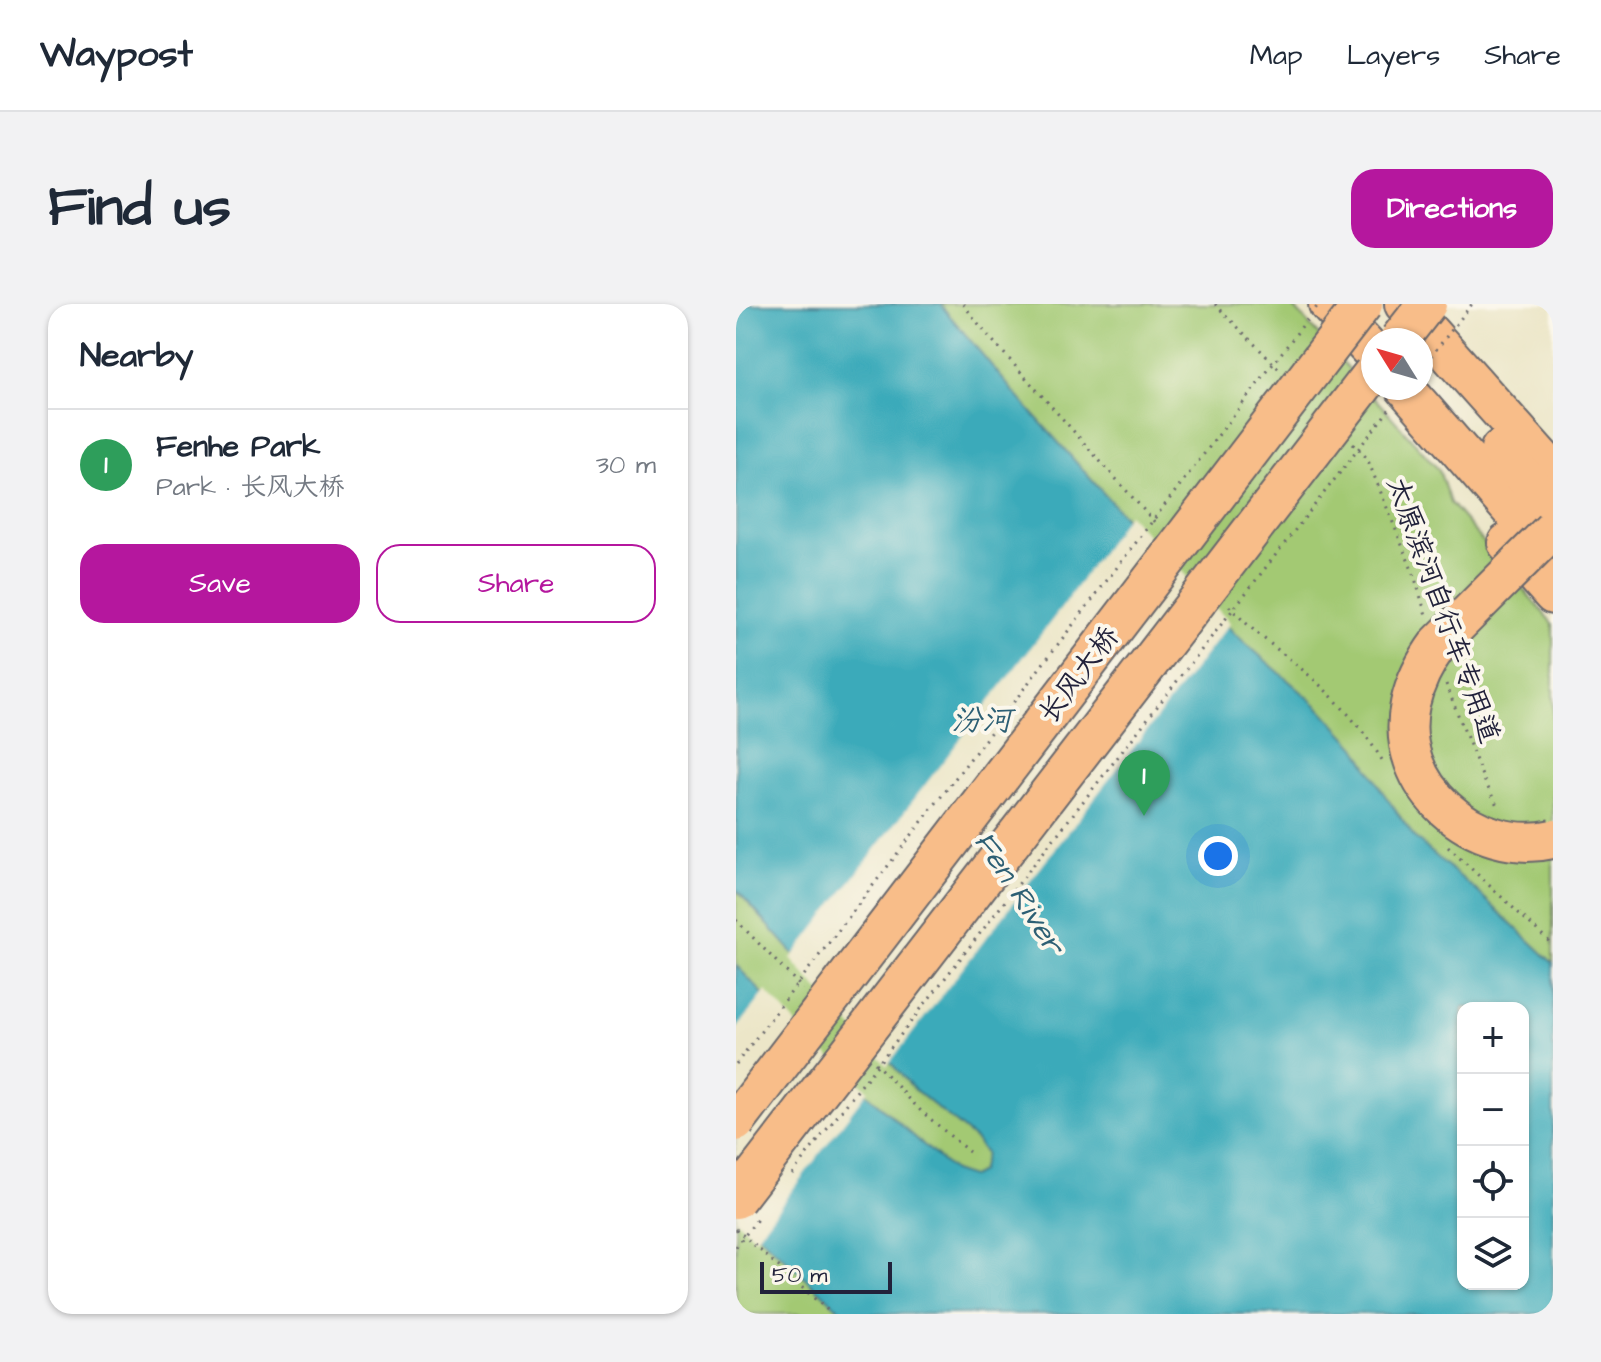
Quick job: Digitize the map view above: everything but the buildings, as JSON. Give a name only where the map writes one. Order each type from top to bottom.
[{"type":"highway","points":[[1328,304],[1361,340]]},
{"type":"highway","name":"长风大桥","points":[[736,1122],[1363,304]]},
{"type":"highway","points":[[1372,304],[1392,328]]},
{"type":"highway","points":[[1404,304],[1549,461]]},
{"type":"highway","points":[[1410,328],[1427,304]]},
{"type":"highway","points":[[1433,372],[1553,510]]},
{"type":"highway","points":[[751,1204],[1361,389]]},
{"type":"highway","points":[[1417,400],[1553,557],[1454,653],[1436,684],[1429,709],[1428,732],[1432,751],[1451,788],[1470,805],[1505,821],[1536,823],[1553,819]]},
{"type":"highway","points":[[1433,418],[1471,502],[1553,595]]},
{"type":"highway","points":[[1553,529],[1439,643],[1427,659],[1409,706],[1408,733],[1412,757],[1422,781],[1458,821],[1501,840],[1522,843],[1553,839]]},
{"type":"path","points":[[963,304],[1163,532]]},
{"type":"path","points":[[1215,304],[1282,371]]},
{"type":"path","points":[[736,1064],[1319,304]]},
{"type":"path","points":[[1433,354],[1472,304]]},
{"type":"path","points":[[785,1184],[1397,400]]},
{"type":"path","name":"太原滨河自行车专用道","points":[[1345,437],[1367,458],[1414,575],[1426,617]]},
{"type":"path","points":[[1221,597],[1251,630],[1322,687],[1367,735],[1391,776]]},
{"type":"path","name":"太原滨河自行车专用道","points":[[1443,673],[1451,701],[1482,776],[1503,816]]},
{"type":"path","points":[[1441,841],[1553,945]]},
{"type":"path","points":[[1540,933],[1553,939]]},
{"type":"path","points":[[736,1247],[751,1204]]},
{"type":"path","points":[[736,1229],[832,1314]]},
{"type":"green space","points":[[736,304],[1291,304],[1361,383],[1361,400],[1377,400],[1439,470],[1450,503],[1553,624],[1553,1314],[736,1314]]},
{"type":"water","points":[[736,304],[940,304],[1121,513],[1235,634],[1319,707],[1356,747],[1415,838],[1553,963],[1553,1314],[845,1314],[736,1215],[736,965],[809,1043],[953,1171],[971,1177],[980,1172],[985,1154],[976,1140],[914,1089],[736,889]]},
{"type":"pier","points":[[1128,514],[1230,623],[887,1066],[791,959],[1062,607]]},
{"type":"pier","points":[[766,991],[811,1040],[868,1090],[755,1239],[736,1220],[736,1030]]},
{"type":"place","name":"Fenhe Park","points":[[1144,816]]},
{"type":"water label","name":"汾河","points":[[982,721]]},
{"type":"water label","name":"Fen River","points":[[1019,893]]}]
